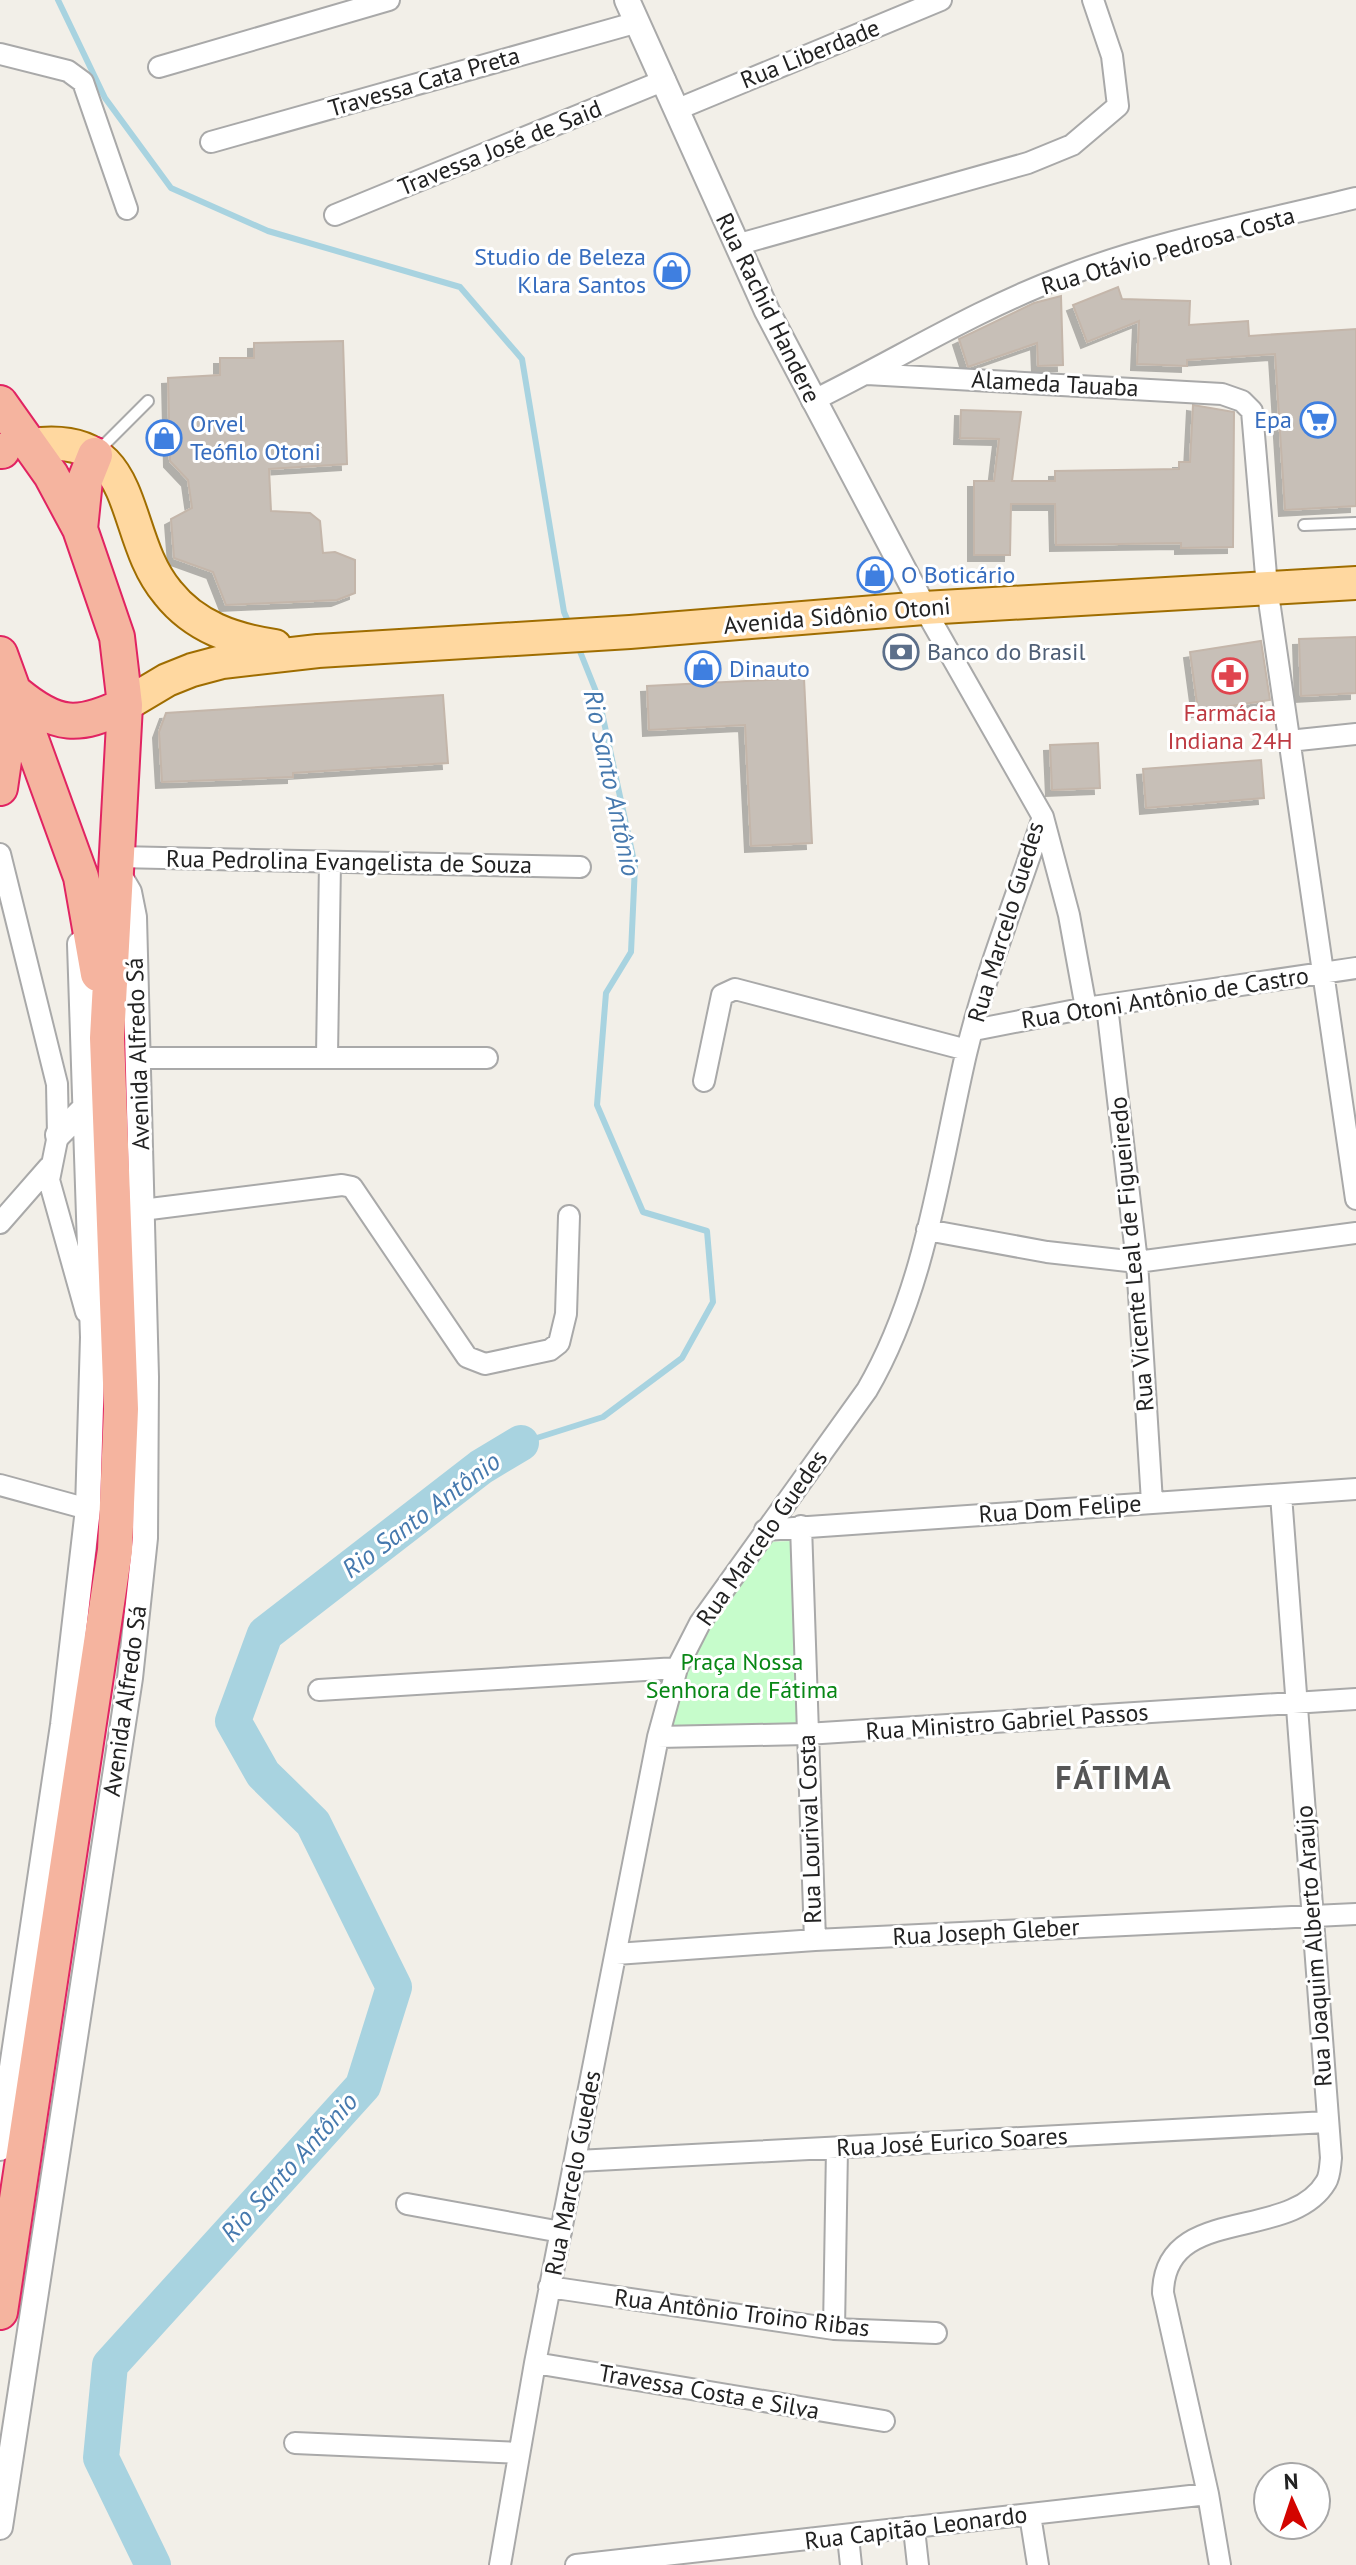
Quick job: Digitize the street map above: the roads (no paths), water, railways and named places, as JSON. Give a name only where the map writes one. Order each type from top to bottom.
[{"type":"highway","name":"Avenida Alfredo Sá","points":[[0,401],[18,448],[80,529],[117,637],[125,705],[107,1038],[121,1409],[115,1550],[0,2312]]},
{"type":"highway","points":[[80,529],[85,480],[95,455]]},
{"type":"highway","points":[[0,654],[16,691],[81,877],[107,1038]]},
{"type":"highway","points":[[16,691],[39,712],[58,721],[82,722],[125,705]]},
{"type":"highway","points":[[0,788],[16,691]]},
{"type":"main road","points":[[18,448],[95,455],[109,465],[122,483],[147,557],[167,593],[203,624],[240,641],[318,651]]},
{"type":"main road","name":"Avenida Sidônio Otoni","points":[[318,651],[630,632],[924,608],[1356,583]]},
{"type":"main road","points":[[125,705],[167,680],[192,670],[222,662],[318,651]]},
{"type":"street","points":[[159,67],[389,0]]},
{"type":"street","name":"Rua Liberdade","points":[[678,109],[941,0]]},
{"type":"street","points":[[736,245],[1028,163],[1072,145],[1118,106],[1112,56],[1093,0]]},
{"type":"street","name":"Rua Rachid Handere","points":[[632,11],[736,245],[812,401],[924,608]]},
{"type":"street","name":"Travessa Cata Preta","points":[[211,142],[632,11]]},
{"type":"street","points":[[0,54],[68,71],[83,82],[127,209]]},
{"type":"street","name":"Travessa José de Said","points":[[335,215],[665,80]]},
{"type":"street","name":"Rua Otávio Pedrosa Costa","points":[[812,401],[987,310],[1064,276],[1356,198]]},
{"type":"street","name":"Alameda Tauaba","points":[[867,374],[1199,392],[1242,401],[1252,411],[1255,427],[1267,587]]},
{"type":"street","points":[[1267,587],[1356,1199]]},
{"type":"street","name":"Rua Marcelo Guedes","points":[[500,2565],[549,2287],[577,2161],[658,1737],[677,1668],[700,1623],[867,1390],[885,1359],[902,1316],[927,1230],[967,1050],[1043,817],[924,608]]},
{"type":"street","points":[[1289,741],[1356,734]]},
{"type":"street","points":[[1043,817],[1069,915],[1086,1008]]},
{"type":"street","points":[[0,854],[57,1084],[58,1135],[49,1167],[51,1194],[93,1337]]},
{"type":"street","points":[[327,1056],[330,862]]},
{"type":"street","name":"Rua Pedrolina Evangelista de Souza","points":[[117,864],[330,862],[580,867]]},
{"type":"street","name":"Avenida Alfredo Sá","points":[[0,2527],[130,1678],[145,1538],[142,1210],[134,917],[129,892],[117,864]]},
{"type":"street","points":[[0,2148],[63,1725],[88,1509],[93,1337],[81,877]]},
{"type":"street","name":"Rua Otoni Antônio de Castro","points":[[974,1030],[1086,1008],[1356,968]]},
{"type":"street","points":[[704,1081],[722,995],[735,989],[967,1050]]},
{"type":"street","name":"Rua Vicente Leal de Figueiredo","points":[[1107,1006],[1137,1262],[1152,1502]]},
{"type":"street","points":[[138,1058],[487,1058]]},
{"type":"street","points":[[58,1135],[85,1108]]},
{"type":"street","points":[[0,1223],[49,1167]]},
{"type":"street","points":[[142,1210],[342,1185],[352,1187],[467,1357],[485,1364],[550,1350],[559,1343],[566,1314],[569,1216]]},
{"type":"street","points":[[927,1230],[1047,1252],[1137,1262],[1356,1233]]},
{"type":"street","points":[[0,1485],[88,1509]]},
{"type":"street","name":"Rua Dom Felipe","points":[[765,1530],[1356,1489]]},
{"type":"street","name":"Rua Joaquim Alberto Araújo","points":[[1208,2494],[1163,2293],[1163,2271],[1178,2249],[1206,2234],[1285,2212],[1313,2197],[1327,2181],[1331,2158],[1281,1495]]},
{"type":"street","name":"Rua Lourival Costa","points":[[801,1526],[815,1940]]},
{"type":"street","points":[[319,1690],[677,1668]]},
{"type":"street","name":"Rua Ministro Gabriel Passos","points":[[658,1737],[806,1734],[1356,1699]]},
{"type":"street","name":"Rua Joseph Gleber","points":[[616,1954],[815,1940],[1356,1914]]},
{"type":"street","name":"Rua José Eurico Soares","points":[[577,2161],[1327,2122]]},
{"type":"street","points":[[834,2329],[837,2148]]},
{"type":"street","points":[[407,2204],[561,2232]]},
{"type":"street","name":"Rua Antônio Troino Ribas","points":[[549,2287],[834,2329],[936,2333]]},
{"type":"street","name":"Travessa Costa e Silva","points":[[535,2363],[884,2421]]},
{"type":"street","points":[[295,2443],[519,2453]]},
{"type":"street","points":[[1208,2494],[1220,2565]]},
{"type":"street","name":"Rua Capitão Leonardo","points":[[576,2565],[755,2556],[848,2537],[1208,2494]]},
{"type":"street","points":[[1030,2515],[1038,2565]]},
{"type":"street","points":[[914,2529],[918,2565]]},
{"type":"street","points":[[848,2537],[851,2565]]},
{"type":"lane","points":[[95,455],[148,401]]},
{"type":"lane","points":[[1304,525],[1356,523]]},
{"type":"waterway","name":"Rio Santo Antônio","points":[[58,0],[105,98],[171,188],[268,231],[460,287],[522,359],[564,612],[570,626]]},
{"type":"waterway","name":"Rio Santo Antônio","points":[[521,1443],[603,1417],[682,1358],[713,1302],[707,1231],[643,1212],[597,1105],[606,993],[631,952],[635,866],[599,699],[577,644]]},
{"type":"waterway","name":"Rio Santo Antônio","points":[[153,2565],[101,2458],[110,2365],[363,2086],[394,1987],[313,1823],[263,1774],[233,1721],[265,1634],[481,1467],[521,1443]]},
{"type":"place","name":"Studio de Beleza Klara Santos","points":[[672,271]]},
{"type":"place","name":"Epa","points":[[1318,420]]},
{"type":"place","name":"Orvel Teófilo Otoni","points":[[164,438]]},
{"type":"place","name":"O Boticário","points":[[875,575]]},
{"type":"place","name":"Banco do Brasil","points":[[901,652]]},
{"type":"place","name":"Dinauto","points":[[703,669]]},
{"type":"place","name":"Farmácia Indiana 24H","points":[[1230,676]]},
{"type":"district","name":"FÁTIMA","points":[[1114,1778]]},
{"type":"park label","name":"Praça Nossa Senhora de Fátima","points":[[742,1676]]}]
